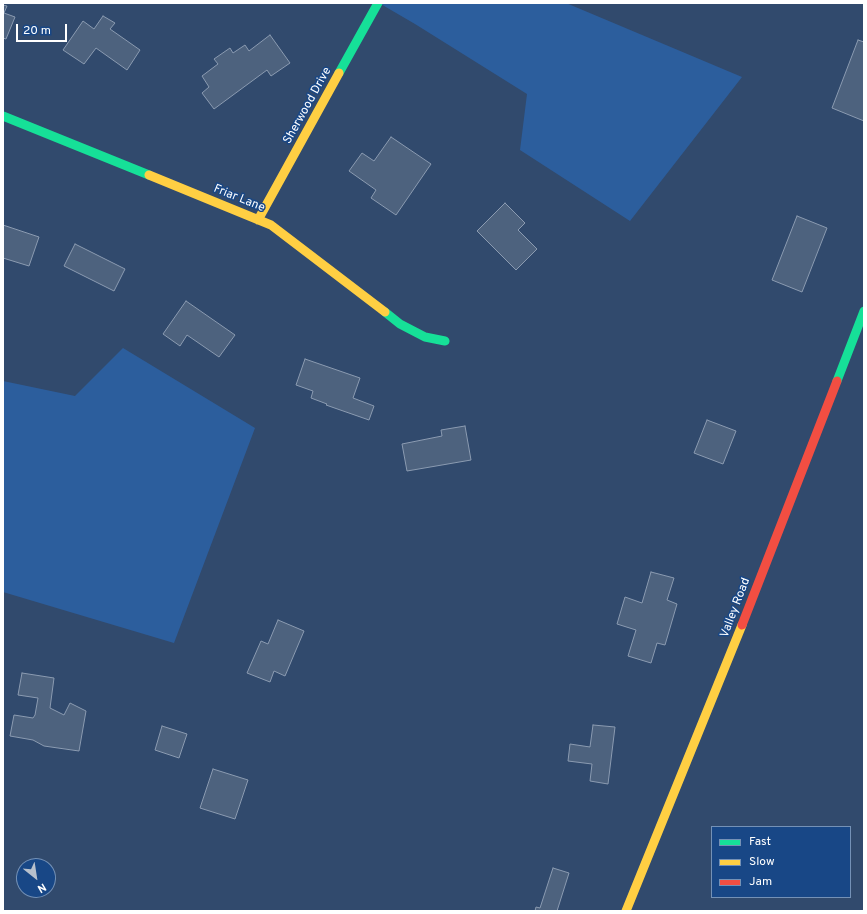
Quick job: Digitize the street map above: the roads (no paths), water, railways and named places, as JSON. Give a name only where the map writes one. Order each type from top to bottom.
[{"type":"street","name":"Sherwood Drive","points":[[258,220],[378,3]]},
{"type":"street","name":"Friar Lane","points":[[3,116],[271,225],[400,324],[426,336],[445,341]]},
{"type":"street","name":"Valley Road","points":[[626,911],[722,677],[864,312]]}]
